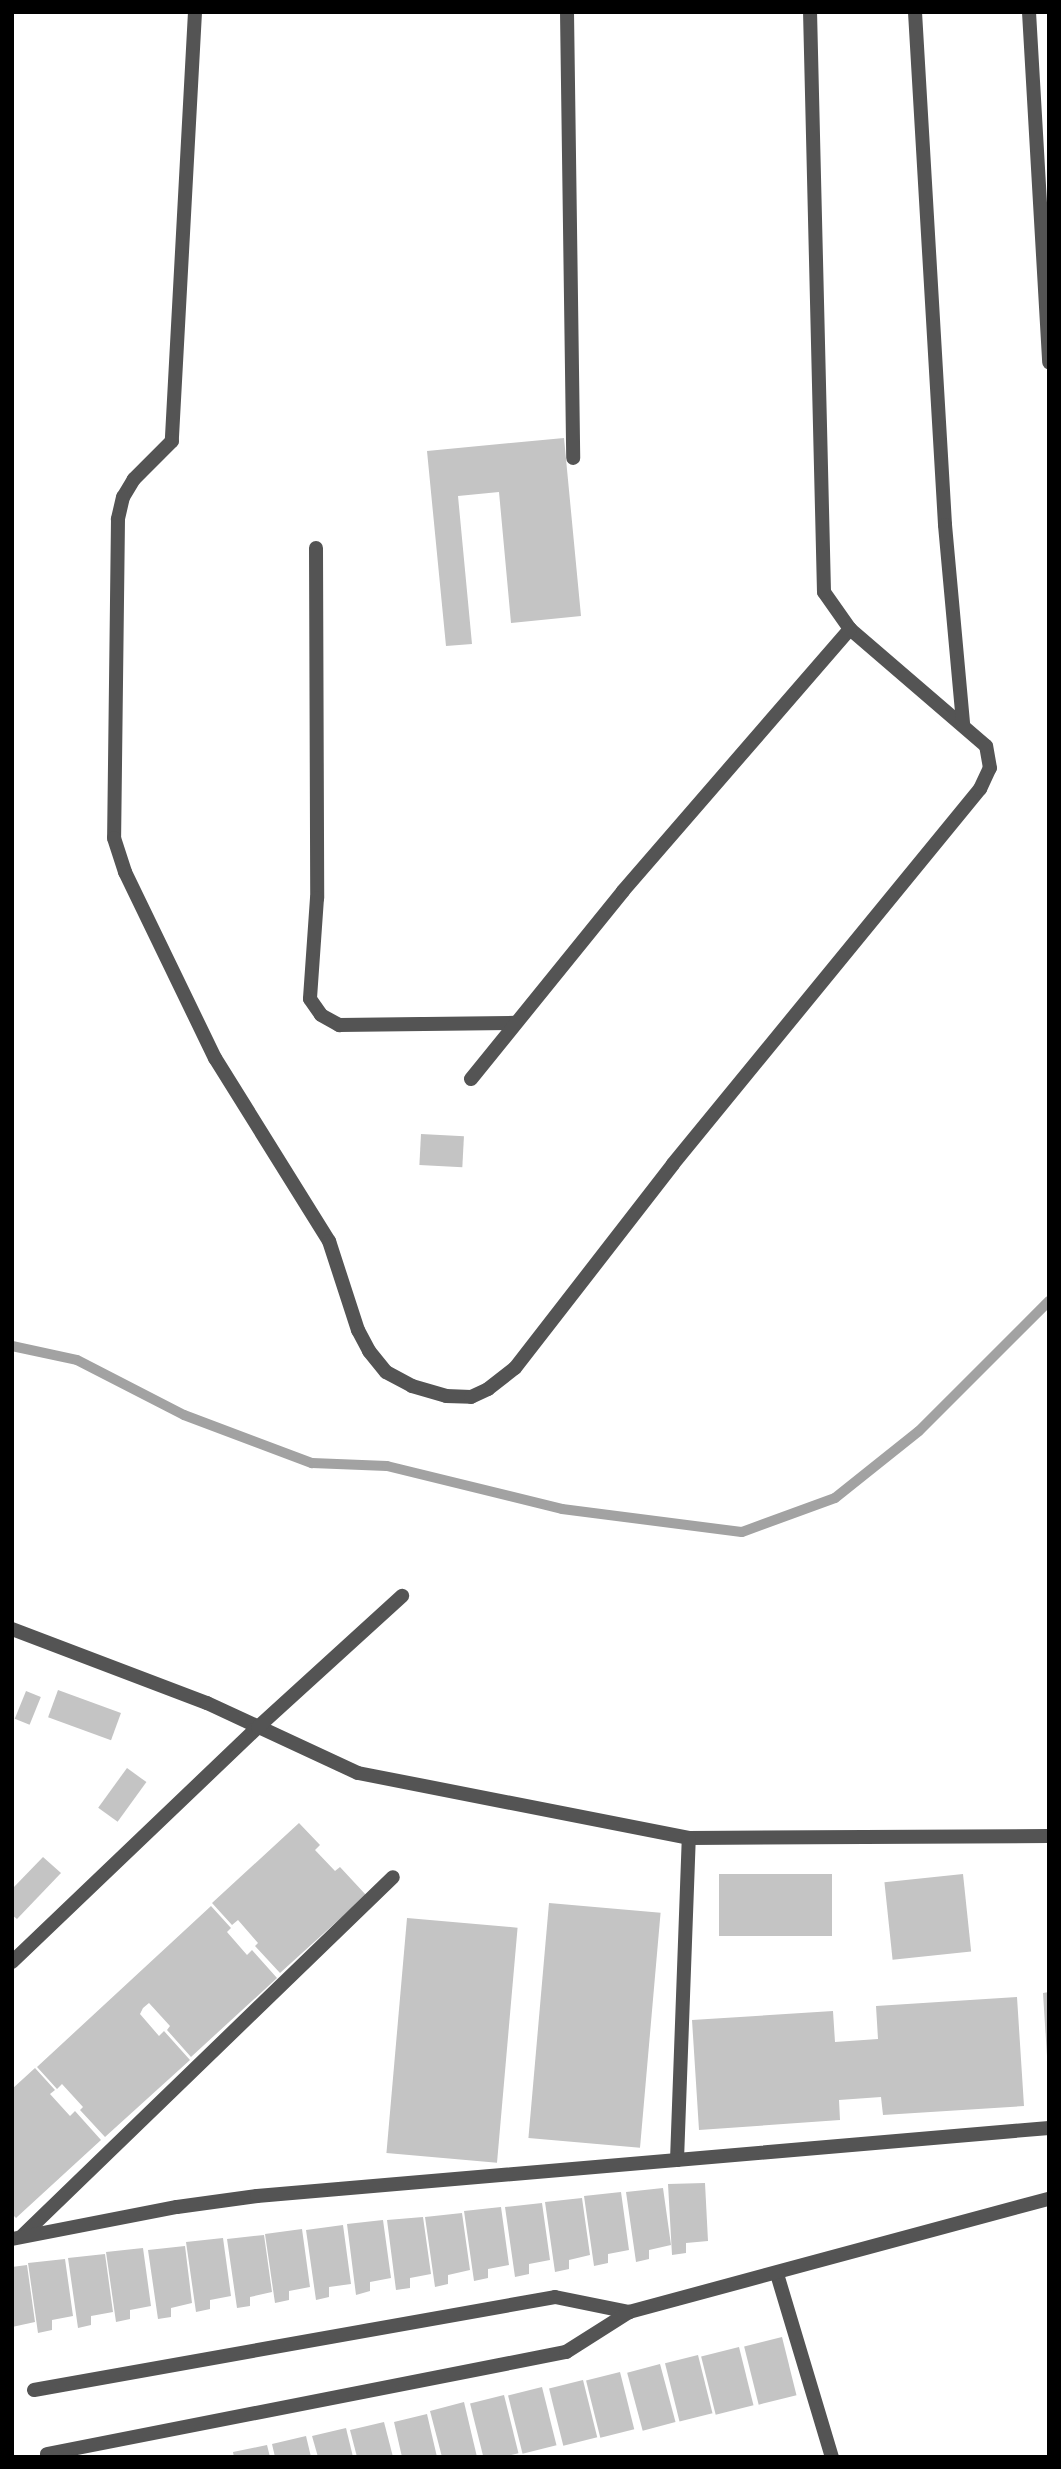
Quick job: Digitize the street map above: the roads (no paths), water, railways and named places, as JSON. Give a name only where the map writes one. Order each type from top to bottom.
[{"type":"street","points":[[195,12],[172,441],[135,479],[123,497],[118,519],[114,838],[125,872],[215,1058],[330,1241],[358,1330],[369,1351],[386,1372],[412,1386],[446,1396],[471,1397],[488,1389],[515,1368],[673,1164],[980,789],[990,768],[986,746],[850,629],[824,592],[810,12]]},
{"type":"street","points":[[567,12],[573,458]]},
{"type":"street","points":[[915,12],[945,525],[963,724]]},
{"type":"street","points":[[1029,12],[1049,362]]},
{"type":"street","points":[[316,548],[317,898],[310,999],[321,1015],[339,1025],[515,1023]]},
{"type":"street","points":[[471,1079],[623,891],[850,629]]},
{"type":"street","points":[[12,1962],[258,1727],[402,1596]]},
{"type":"street","points":[[12,1629],[206,1703],[358,1773],[689,1838],[1049,1836]]},
{"type":"street","points":[[677,2160],[689,1838]]},
{"type":"street","points":[[17,2238],[393,1877]]},
{"type":"street","points":[[17,2238],[177,2207],[257,2196],[1049,2128]]},
{"type":"street","points":[[47,2454],[566,2352],[629,2312],[1049,2199]]},
{"type":"street","points":[[777,2274],[832,2457]]},
{"type":"street","points":[[34,2389],[555,2297],[629,2312]]},
{"type":"waterway","points":[[12,1346],[77,1360],[184,1415],[312,1463],[387,1466],[562,1509],[742,1532],[835,1498],[919,1431],[1049,1301]]}]
